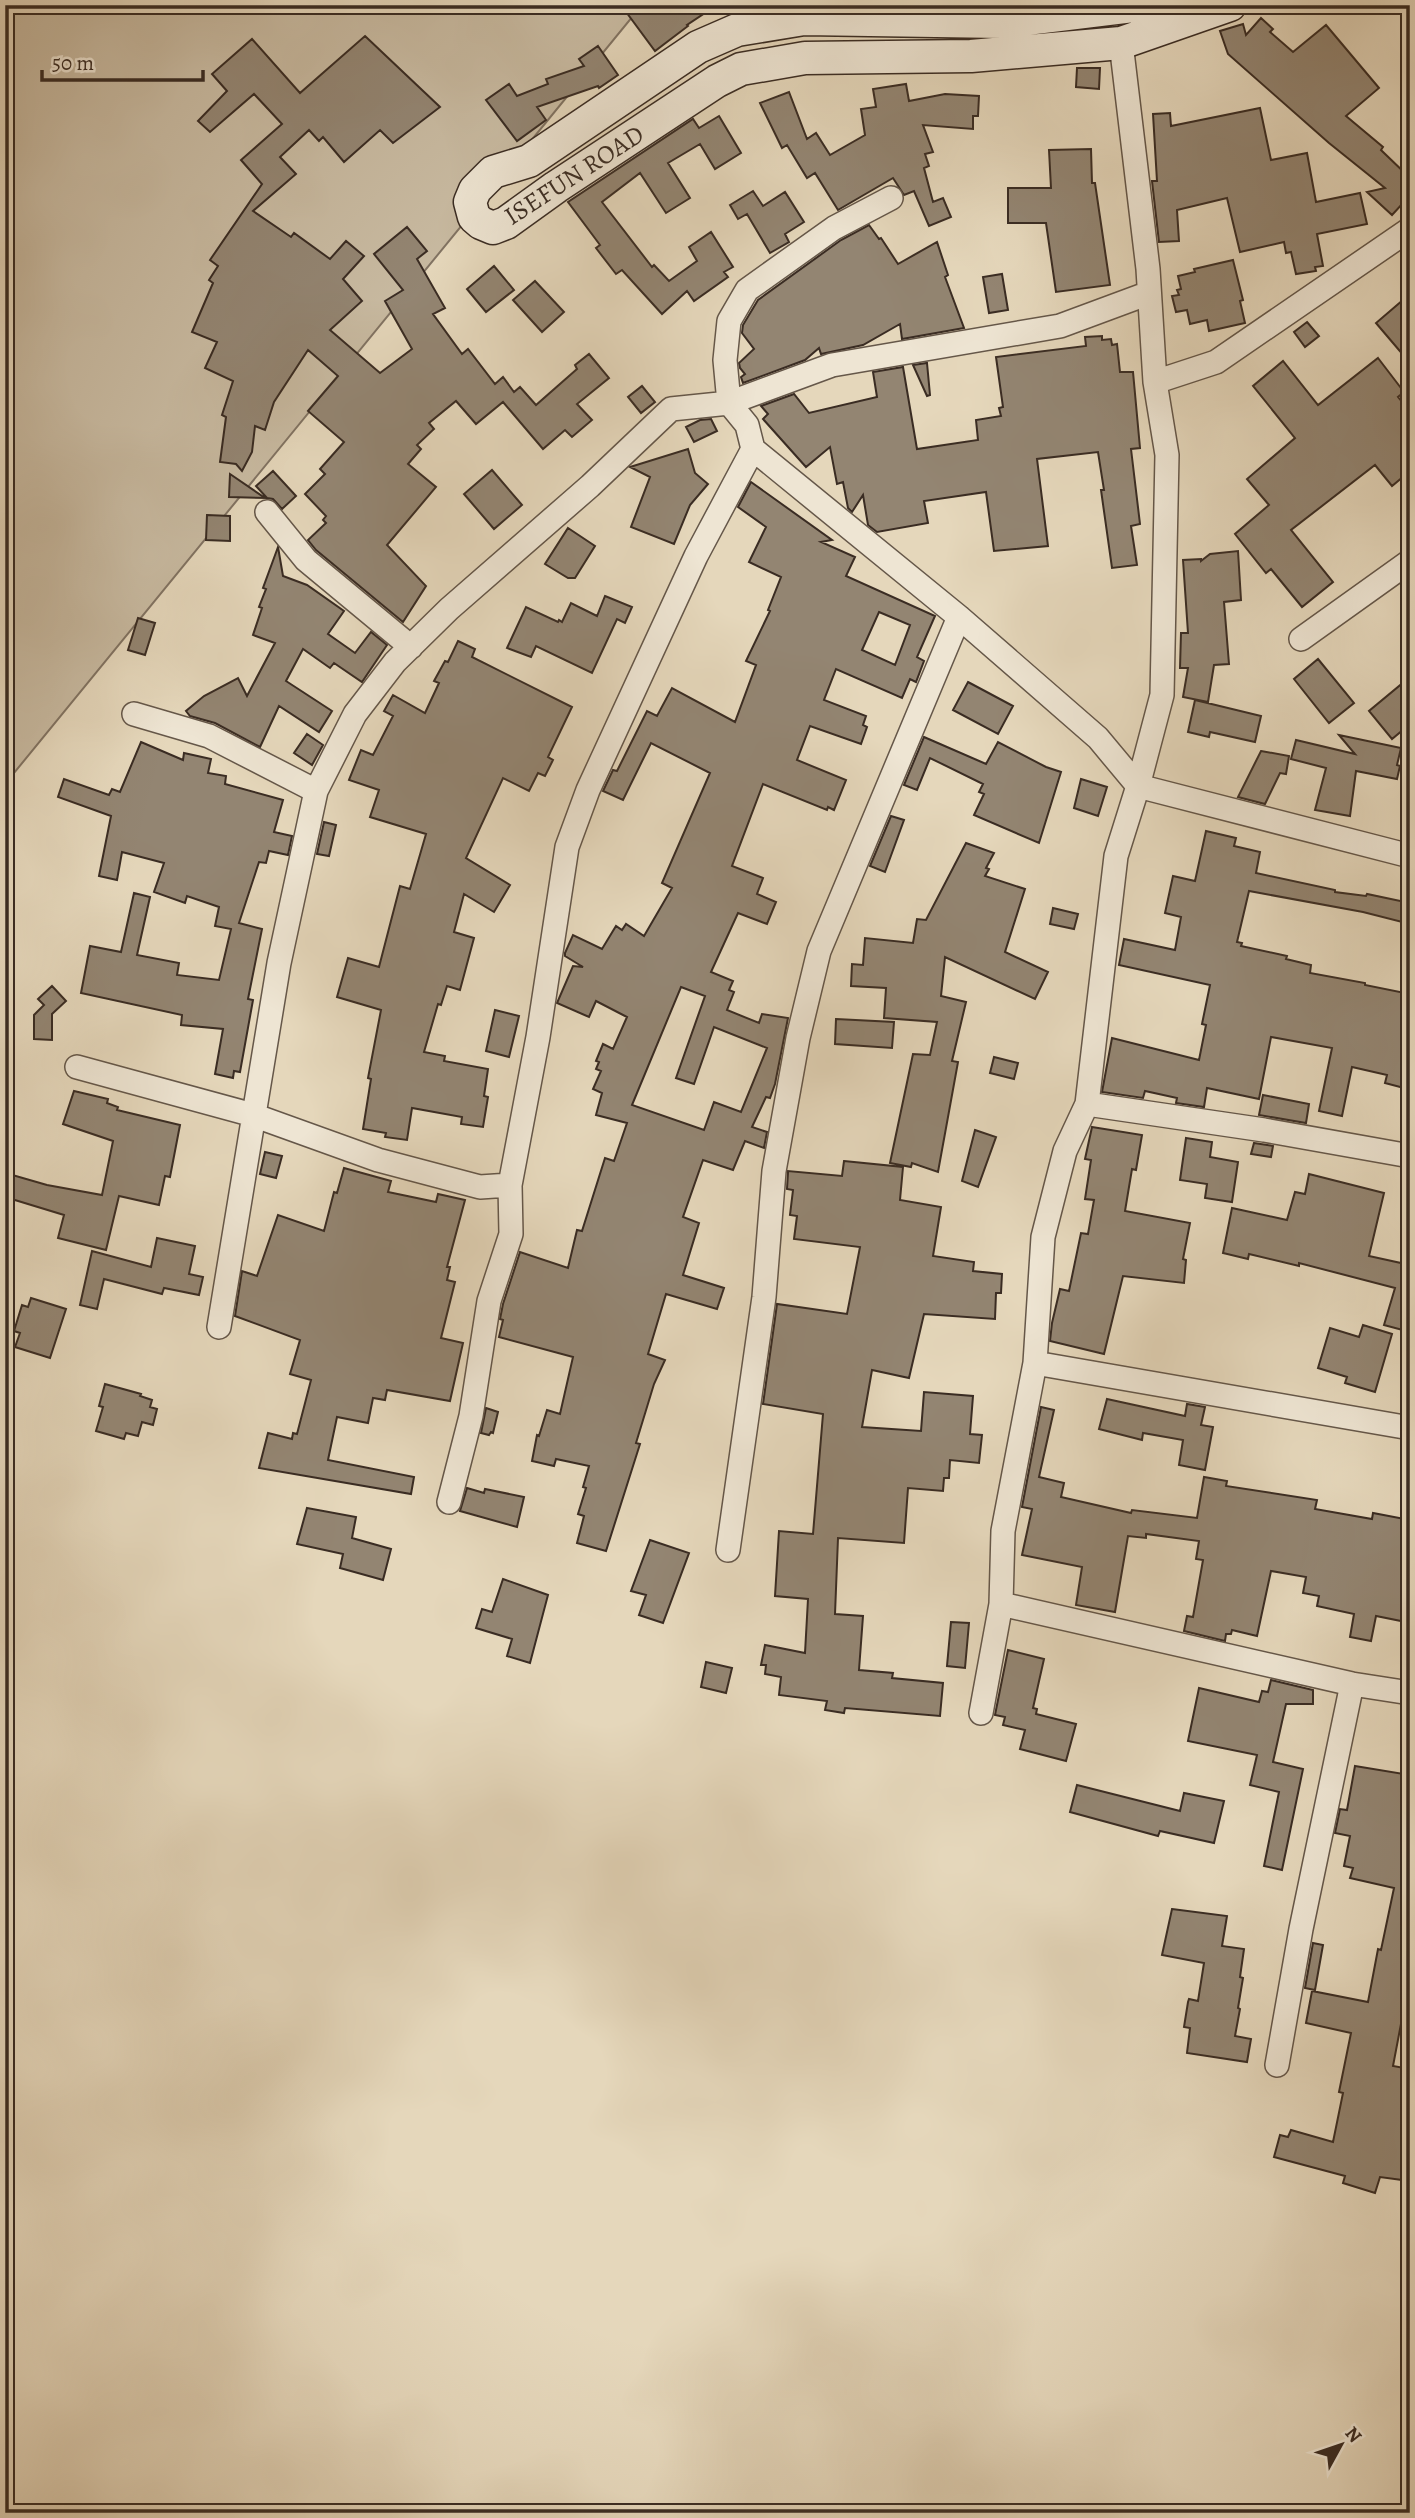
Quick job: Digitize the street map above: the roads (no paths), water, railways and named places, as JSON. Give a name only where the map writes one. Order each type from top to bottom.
[{"type":"street","name":"ISEFUN ROAD","points":[[1141,5],[1002,22],[888,13],[804,19],[761,15],[737,30],[698,47],[529,161],[493,172],[475,190],[470,202],[474,217],[493,228],[506,223],[717,81],[741,69],[805,58],[971,56],[1121,43],[1230,5]]},
{"type":"street","points":[[981,1713],[1001,1604],[1003,1531],[1035,1363],[1043,1237],[1065,1151],[1087,1104],[1116,856],[1162,695],[1167,455],[1155,382],[1149,293],[1121,43]]},
{"type":"street","points":[[891,198],[834,228],[747,290],[729,321],[725,360],[729,402],[747,425],[753,449],[959,617],[1098,738],[1138,786],[1410,856]]},
{"type":"street","points":[[1155,382],[1216,362],[1410,229]]},
{"type":"street","points":[[219,1327],[279,962],[316,791],[355,714],[395,662],[449,609],[590,486],[671,409],[729,402],[832,365],[1060,327],[1149,293]]},
{"type":"street","points":[[449,1502],[471,1416],[489,1301],[511,1234],[510,1185],[538,1037],[567,848],[588,790],[690,569],[753,449]]},
{"type":"street","points":[[267,512],[306,560],[411,647]]},
{"type":"street","points":[[1301,639],[1410,561]]},
{"type":"street","points":[[728,1550],[764,1297],[774,1171],[797,1038],[819,951],[959,617]]},
{"type":"street","points":[[134,714],[209,736],[316,791]]},
{"type":"street","points":[[77,1067],[253,1115],[378,1160],[480,1187],[510,1185]]},
{"type":"street","points":[[1087,1104],[1264,1130],[1410,1156]]},
{"type":"street","points":[[1035,1363],[1410,1429]]},
{"type":"street","points":[[1001,1604],[1352,1684],[1410,1693]]},
{"type":"street","points":[[1277,2065],[1301,1929],[1352,1684]]}]
